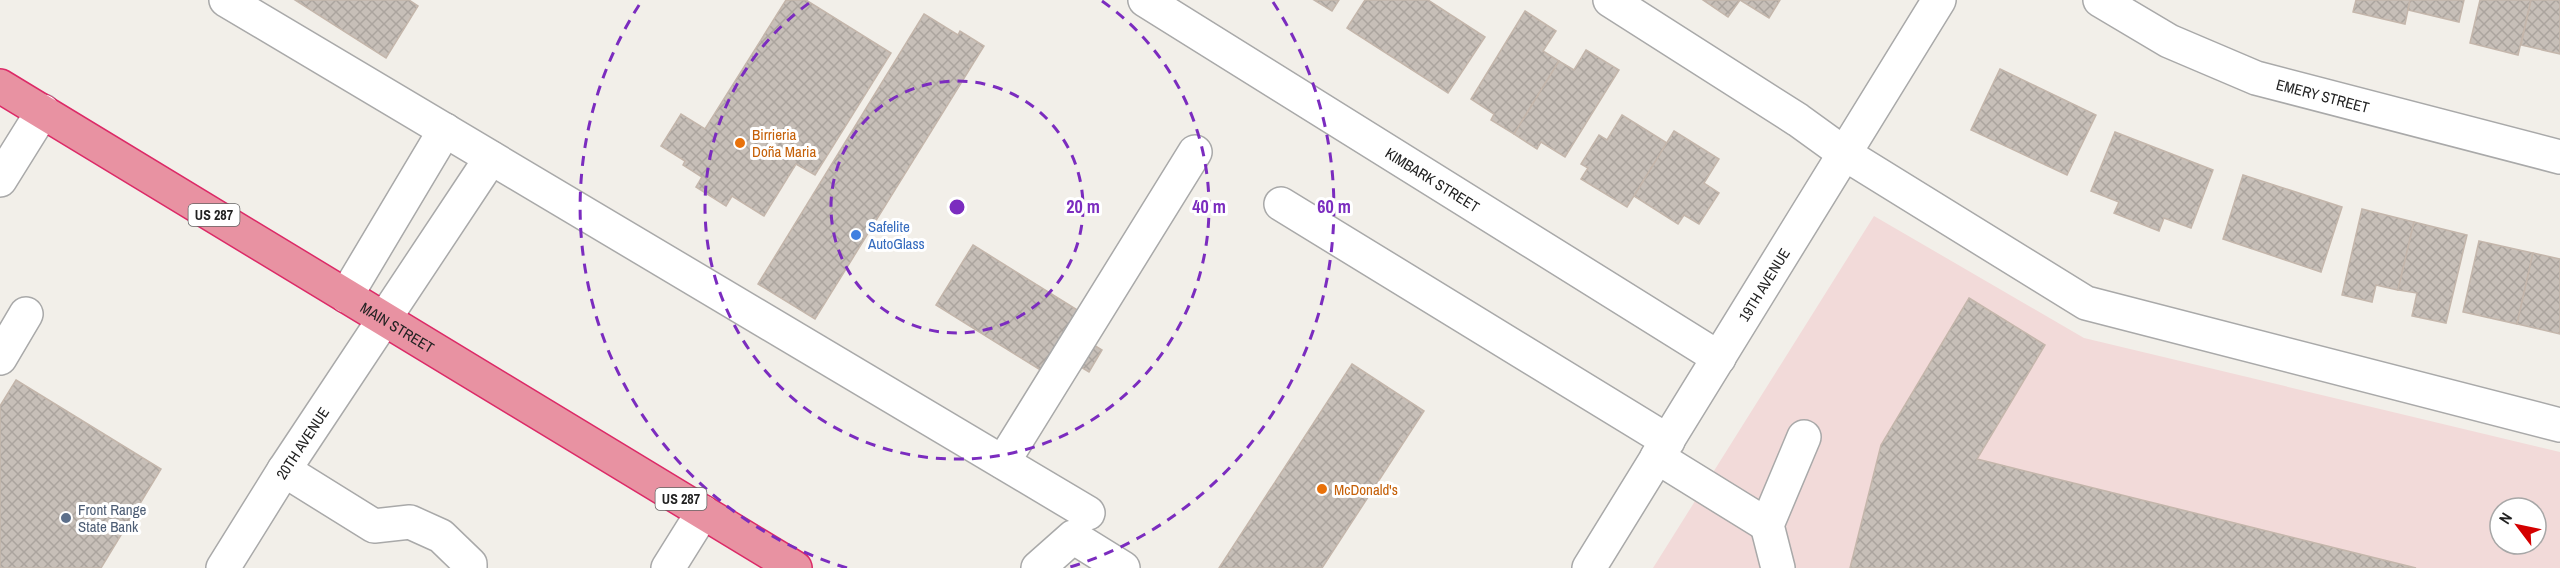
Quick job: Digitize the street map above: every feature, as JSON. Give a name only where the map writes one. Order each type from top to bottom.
[{"type":"highway","name":"MAIN STREET","points":[[0,86],[795,568]]},
{"type":"street","name":"KIMBARK STREET","points":[[1145,0],[1719,358]]},
{"type":"street","points":[[1610,0],[1798,120],[1845,154],[2086,303],[2560,425]]},
{"type":"street","name":"19TH AVENUE","points":[[1589,568],[1939,0]]},
{"type":"street","name":"EMERY STREET","points":[[2100,0],[2169,40],[2256,78],[2560,157]]},
{"type":"street","points":[[246,5],[490,158],[1088,513]]},
{"type":"street","points":[[0,180],[43,111]]},
{"type":"street","points":[[346,296],[445,130]]},
{"type":"street","points":[[1003,462],[1195,152]]},
{"type":"street","name":"20TH AVENUE","points":[[223,568],[284,470],[490,158]]},
{"type":"street","points":[[1281,204],[1662,449],[1767,525]]},
{"type":"street","points":[[0,358],[26,314]]},
{"type":"street","points":[[1778,568],[1767,525],[1804,437]]},
{"type":"street","points":[[284,470],[374,526],[410,522],[441,536],[470,564],[470,568]]},
{"type":"street","points":[[668,568],[703,512]]},
{"type":"street","points":[[1038,568],[1073,537],[1124,568]]},
{"type":"shaded area","points":[[1874,216],[2084,338],[2560,452],[2560,568],[1653,568]]},
{"type":"building","points":[[295,0],[409,0],[418,6],[386,58]]},
{"type":"building","points":[[786,0],[806,0],[891,53],[815,175],[796,164],[764,216],[732,196],[726,206],[696,187],[702,177],[683,165],[685,161],[661,146],[681,114],[705,129]]},
{"type":"building","points":[[1314,0],[1339,0],[1332,11]]},
{"type":"building","points":[[1365,0],[1428,0],[1485,37],[1448,93],[1347,28]]},
{"type":"building","points":[[1703,0],[1740,0],[1728,17]]},
{"type":"building","points":[[1740,0],[1780,0],[1769,18]]},
{"type":"building","points":[[2356,0],[2410,0],[2405,24],[2353,12]]},
{"type":"building","points":[[2410,0],[2464,0],[2459,22],[2408,10]]},
{"type":"building","points":[[2480,0],[2531,0],[2518,55],[2470,43]]},
{"type":"building","points":[[2531,0],[2560,0],[2560,54],[2521,45]]},
{"type":"building","points":[[1525,11],[1556,31],[1543,51],[1559,61],[1514,134],[1491,120],[1494,114],[1471,99]]},
{"type":"building","points":[[924,14],[958,35],[960,31],[984,46],[815,319],[758,284]]},
{"type":"building","points":[[1586,50],[1619,70],[1565,157],[1541,142],[1537,149],[1514,134],[1559,61],[1574,70]]},
{"type":"building","points":[[2000,69],[2096,115],[2067,175],[1971,130]]},
{"type":"building","points":[[1622,115],[1667,143],[1627,207],[1581,179],[1588,168],[1581,164],[1599,135],[1607,140]]},
{"type":"building","points":[[1674,131],[1719,159],[1704,183],[1719,193],[1699,224],[1684,215],[1678,224],[1634,196]]},
{"type":"building","points":[[2115,132],[2213,170],[2191,228],[2164,218],[2159,231],[2114,213],[2119,202],[2091,191]]},
{"type":"building","points":[[2243,175],[2342,207],[2321,272],[2223,239]]},
{"type":"building","points":[[2362,209],[2414,222],[2398,290],[2376,285],[2372,302],[2342,295]]},
{"type":"building","points":[[2414,222],[2467,235],[2446,323],[2412,316],[2417,293],[2398,290]]},
{"type":"building","points":[[2479,241],[2533,253],[2517,324],[2463,312]]},
{"type":"building","points":[[973,245],[1079,311],[1042,371],[936,305]]},
{"type":"building","points":[[2533,253],[2560,259],[2560,334],[2517,324]]},
{"type":"building","points":[[1969,298],[2045,345],[1977,459],[2416,568],[1850,568],[1881,445]]},
{"type":"building","points":[[1068,329],[1102,350],[1089,372],[1054,351]]},
{"type":"building","name":"McDonald's","points":[[1352,364],[1424,411],[1322,568],[1219,568]]},
{"type":"building","name":"Front Range State Bank","points":[[16,380],[161,469],[101,568],[0,568],[0,406]]},
{"type":"place","name":"Birrieria Doña Maria","points":[[740,143]]},
{"type":"place","name":"Safelite AutoGlass","points":[[856,235]]},
{"type":"place","name":"McDonald's","points":[[1322,489]]},
{"type":"place","name":"Front Range State Bank","points":[[66,518]]}]
